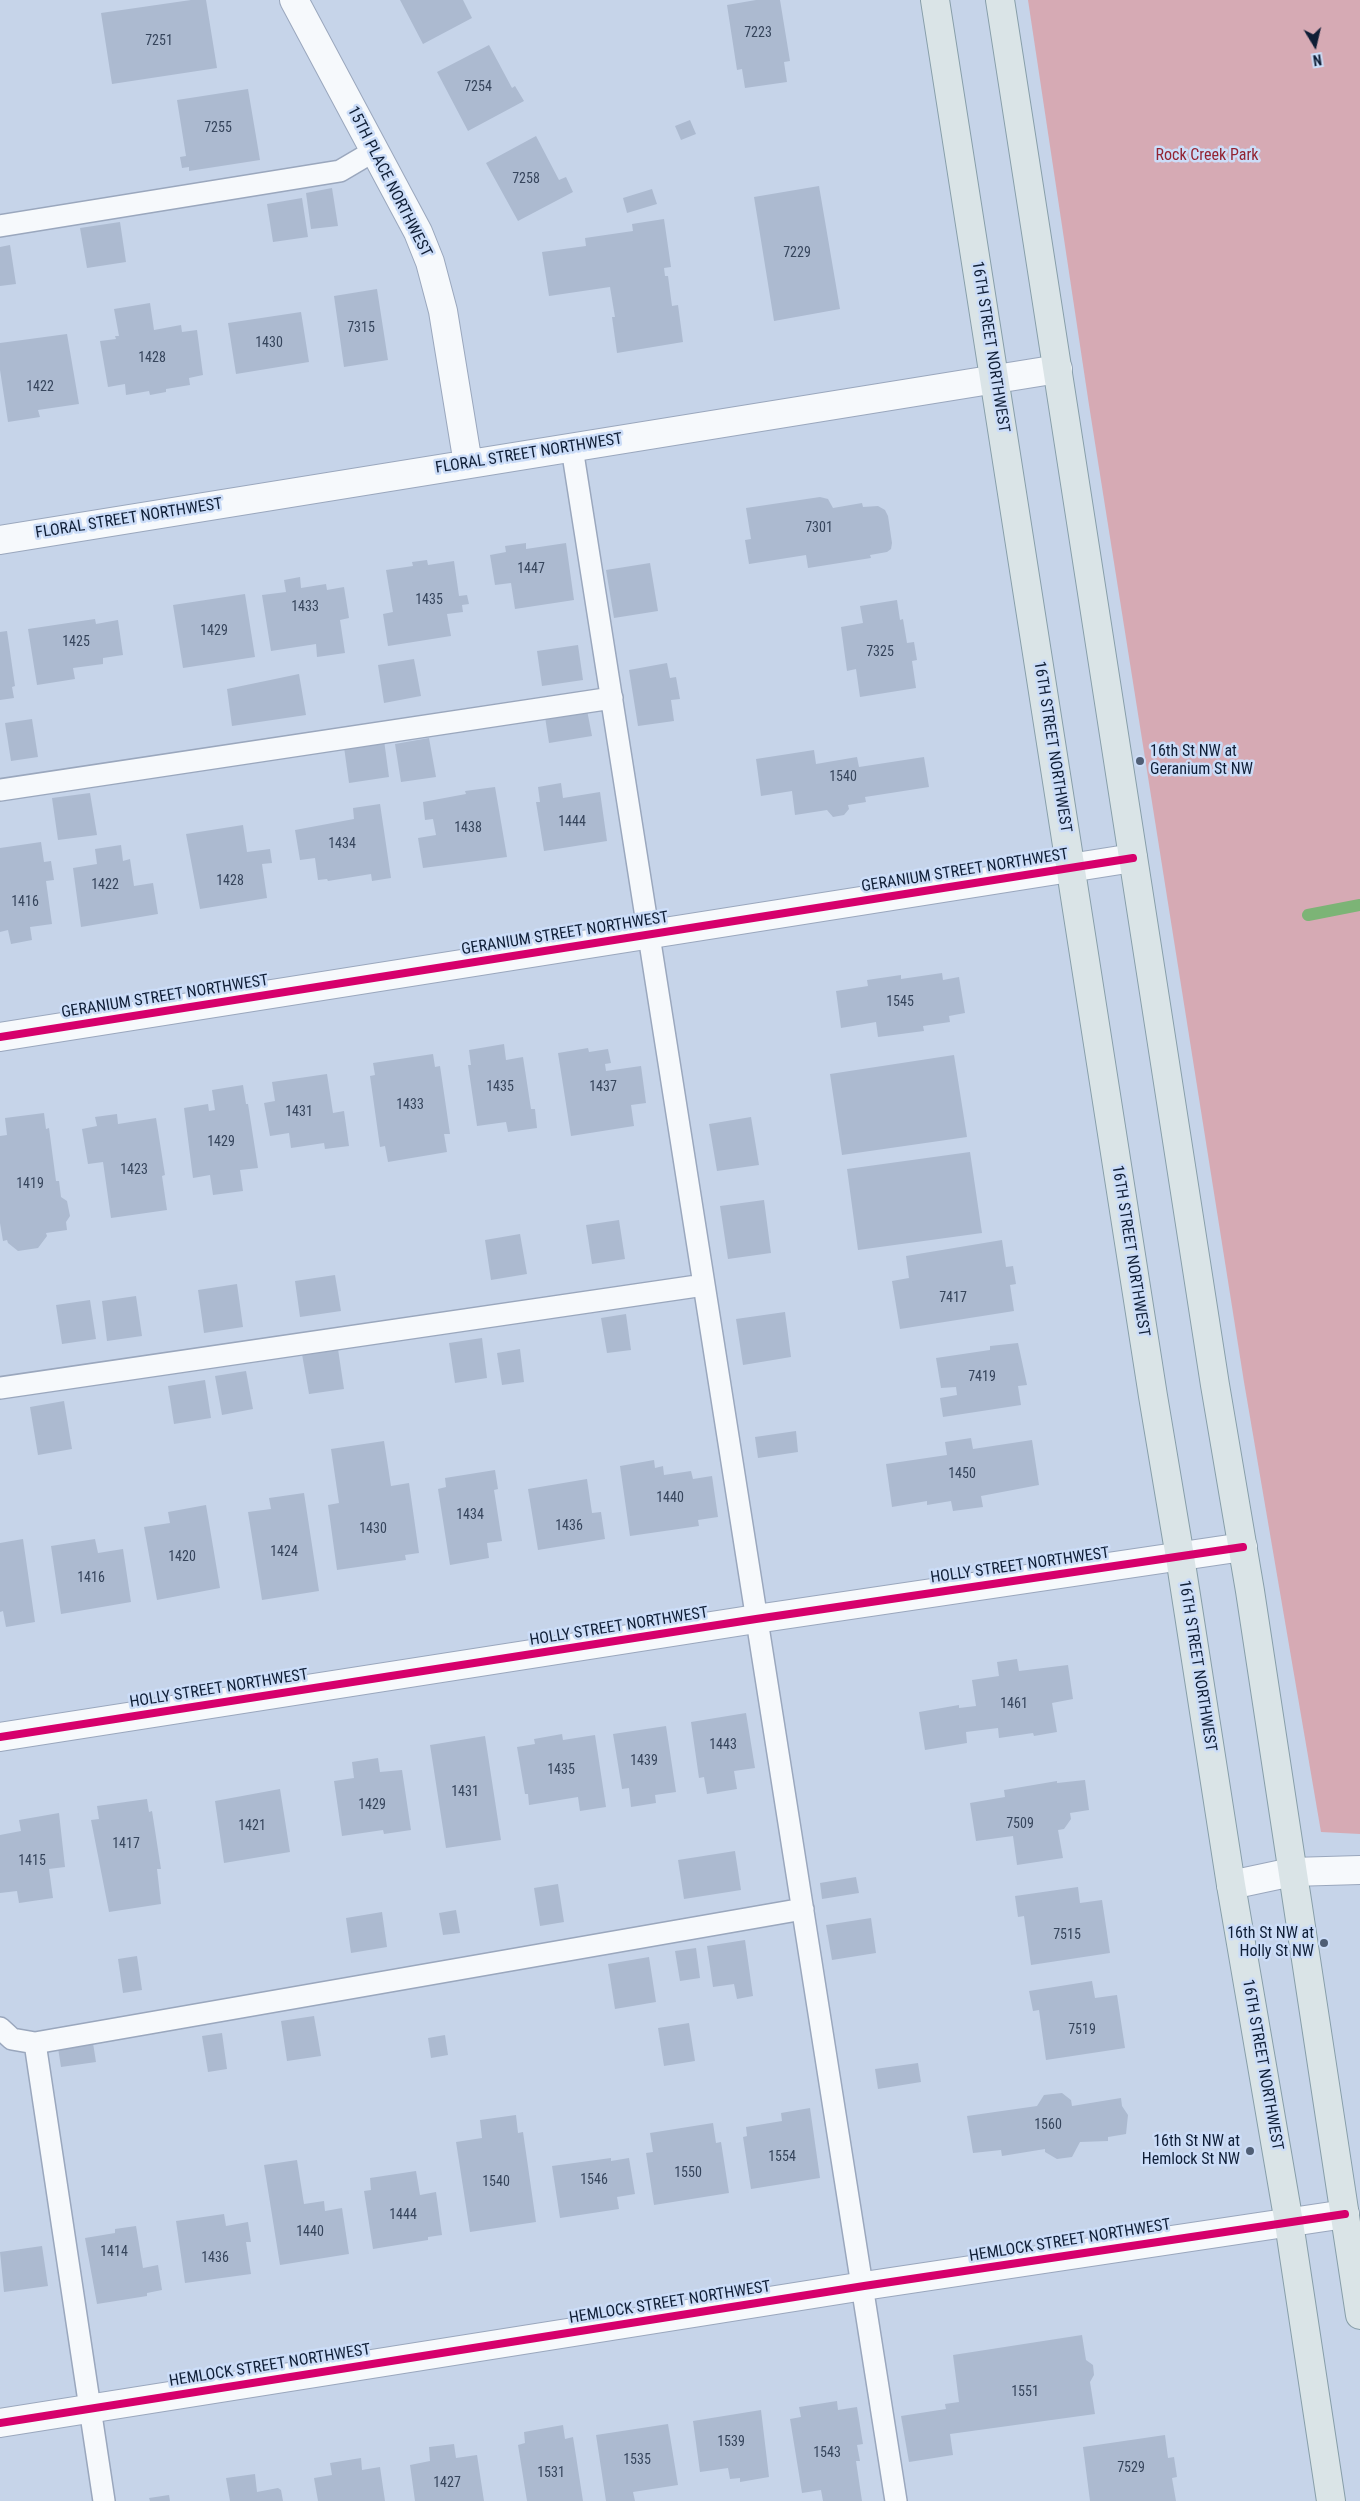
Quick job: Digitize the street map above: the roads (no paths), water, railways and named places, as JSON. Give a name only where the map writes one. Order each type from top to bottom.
[{"type":"main road","name":"16TH STREET NORTHWEST","points":[[935,0],[1151,1386],[1180,1557],[1231,1885],[1289,2222],[1331,2501]]},
{"type":"main road","points":[[1000,0],[1215,1385],[1243,1547],[1360,2315]]},
{"type":"street","name":"15TH PLACE NORTHWEST","points":[[294,0],[418,232],[435,278],[443,311],[468,464]]},
{"type":"street","name":"FLORAL STREET NORTHWEST","points":[[0,540],[1058,369]]},
{"type":"street","name":"GERANIUM STREET NORTHWEST","points":[[0,1038],[1133,858]]},
{"type":"street","name":"HOLLY STREET NORTHWEST","points":[[0,1737],[756,1619],[1243,1547]]},
{"type":"street","points":[[1231,1885],[1292,1872],[1360,1870]]},
{"type":"street","name":"HEMLOCK STREET NORTHWEST","points":[[0,2423],[864,2286],[1345,2214]]},
{"type":"lane","points":[[0,226],[340,171],[374,151]]},
{"type":"lane","points":[[572,448],[756,1619],[864,2286],[896,2501]]},
{"type":"lane","points":[[0,790],[612,698]]},
{"type":"lane","points":[[0,1388],[704,1285]]},
{"type":"lane","points":[[0,2028],[12,2039],[35,2043],[803,1910]]},
{"type":"lane","points":[[35,2043],[104,2501]]},
{"type":"waterway","points":[[1308,915],[1360,905]]},
{"type":"place","name":"16th St NW at Geranium St NW","points":[[1140,761]]},
{"type":"place","name":"16th St NW at Holly St NW","points":[[1324,1943]]},
{"type":"place","name":"16th St NW at Hemlock St NW","points":[[1250,2151]]},
{"type":"park label","name":"Rock Creek Park","points":[[1207,156]]}]
